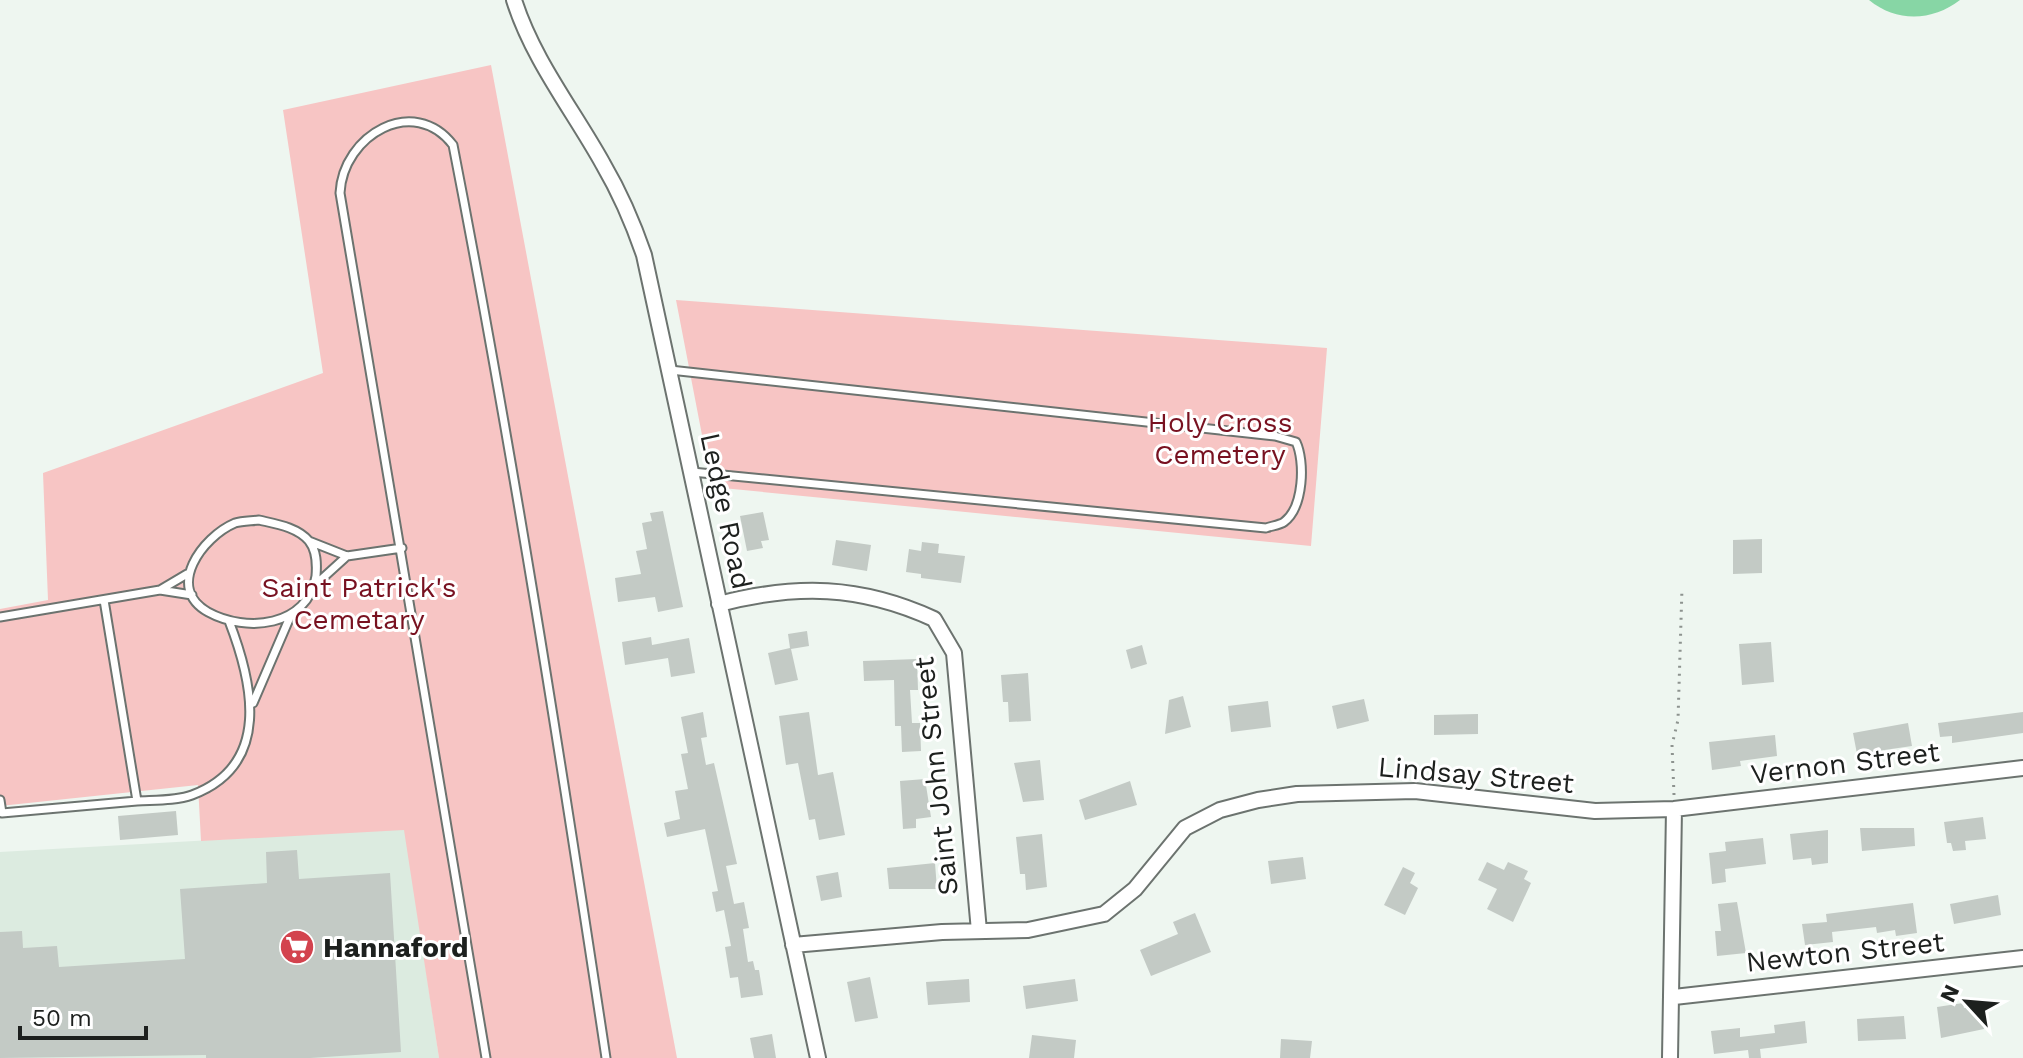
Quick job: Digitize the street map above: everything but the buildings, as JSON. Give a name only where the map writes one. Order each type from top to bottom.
[{"type":"street","name":"Ledge Road","points":[[514,0],[530,40],[604,165],[630,218],[655,292],[690,472],[818,1058]]},
{"type":"street","name":"Saint John Street","points":[[719,604],[780,590],[818,589],[857,595],[934,619],[954,653],[979,931]]},
{"type":"street","name":"Vernon Street","points":[[1674,809],[2023,768]]},
{"type":"street","name":"Lindsay Street","points":[[793,945],[1028,930],[1104,914],[1135,889],[1185,828],[1220,810],[1258,800],[1356,791],[1415,791],[1595,811],[1674,809]]},
{"type":"street","points":[[1670,1058],[1674,997],[1674,809]]},
{"type":"street","name":"Newton Street","points":[[1674,997],[2023,958]]},
{"type":"lane","points":[[486,1058],[340,182],[341,171],[352,151],[387,125],[425,123],[442,130],[453,145],[565,782],[606,1058]]},
{"type":"lane","points":[[670,370],[1275,436],[1296,442],[1303,456],[1296,506],[1284,522],[1266,528],[690,472]]},
{"type":"lane","points":[[160,590],[187,574],[195,557],[235,523],[259,520],[288,527],[309,541],[347,556],[402,548]]},
{"type":"lane","points":[[0,800],[2,813],[188,797],[222,777],[242,749],[252,705],[290,617],[304,605],[314,586],[318,562],[309,541]]},
{"type":"lane","points":[[314,586],[347,556]]},
{"type":"lane","points":[[187,574],[192,595],[205,610],[229,621],[256,624],[290,617]]},
{"type":"lane","points":[[0,617],[160,590],[192,595]]},
{"type":"lane","points":[[104,600],[137,801]]},
{"type":"lane","points":[[229,621],[248,671],[252,705]]},
{"type":"path","points":[[1674,809],[1672,745],[1678,720],[1682,588]]},
{"type":"shaded area","points":[[1869,0],[1960,0],[1938,12],[1903,16]]},
{"type":"shaded area","points":[[405,829],[439,1058],[0,1058],[0,852]]},
{"type":"green space","name":"Saint Patrick's Cemetary","points":[[491,65],[677,1058],[439,1058],[404,830],[201,841],[198,785],[0,806],[0,609],[48,600],[43,473],[323,373],[283,110]]},
{"type":"green space","name":"Holy Cross Cemetery","points":[[676,300],[1327,348],[1311,546],[712,487]]},
{"type":"place","name":"Hannaford","points":[[297,947]]}]
